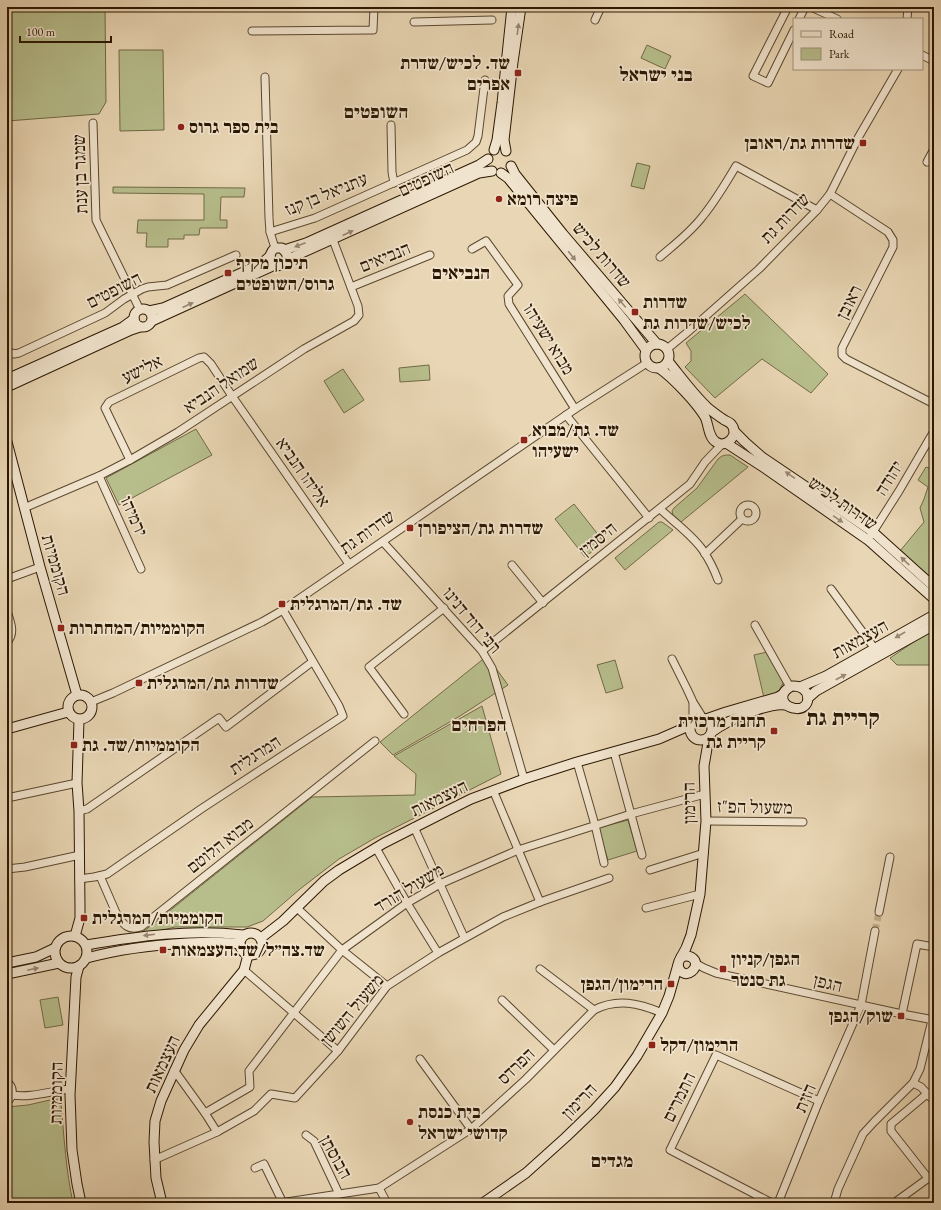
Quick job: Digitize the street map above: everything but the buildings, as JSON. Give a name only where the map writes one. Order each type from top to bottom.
[{"type":"street","points":[[252,31],[373,30],[374,7]]},
{"type":"street","points":[[494,150],[500,149],[509,153],[512,159],[511,166],[506,172],[497,172],[489,165],[488,159],[494,150],[497,140],[512,7]]},
{"type":"street","points":[[506,151],[504,140],[521,7]]},
{"type":"street","points":[[595,20],[601,7]]},
{"type":"street","points":[[788,7],[753,76],[768,83],[793,32]]},
{"type":"street","points":[[800,18],[805,7]]},
{"type":"street","points":[[811,7],[835,18]]},
{"type":"street","points":[[907,18],[908,7]]},
{"type":"street","points":[[414,22],[492,20]]},
{"type":"street","points":[[923,56],[934,62]]},
{"type":"street","points":[[923,60],[934,62]]},
{"type":"street","name":"שדרות גת","points":[[891,80],[894,70]]},
{"type":"street","name":"שדרות גת","points":[[667,349],[759,269],[817,210],[830,194],[858,138],[897,70]]},
{"type":"street","points":[[7,387],[131,330],[146,327],[151,324],[152,321],[275,265],[271,262],[276,252],[270,232],[265,76]]},
{"type":"street","name":"עתניאל בן קנז","points":[[270,232],[315,218],[468,150],[474,145],[478,136],[485,80]]},
{"type":"street","name":"שמגר בן ענת","points":[[93,123],[96,220],[132,294],[144,310]]},
{"type":"street","name":"עתניאל בן קנז","points":[[392,125],[392,172],[394,182]]},
{"type":"street","points":[[927,162],[934,149]]},
{"type":"street","name":"השופטים","points":[[144,310],[154,310],[167,306],[261,264],[276,252],[306,243],[479,165],[488,159]]},
{"type":"street","name":"שדרות לכיש","points":[[511,166],[515,174],[558,228],[657,344]]},
{"type":"street","points":[[660,257],[685,235],[702,217],[723,188],[736,166],[817,210]]},
{"type":"street","name":"השופטים","points":[[275,265],[282,265],[287,260],[479,173],[497,172]]},
{"type":"street","name":"שדרות לכיש","points":[[497,172],[508,178],[632,330],[646,350]]},
{"type":"street","name":"ראובן","points":[[830,194],[888,232],[893,240],[893,247],[842,348],[842,355],[846,359],[934,404]]},
{"type":"street","name":"שמואל הנביא","points":[[24,508],[99,476],[130,460],[178,432],[304,349],[354,321],[359,315],[358,306],[333,240]]},
{"type":"street","name":"מבוא ישעיהו","points":[[472,249],[486,241],[518,285],[508,296],[509,304],[575,409]]},
{"type":"street","points":[[276,252],[287,254],[287,260]]},
{"type":"street","name":"השופטים","points":[[7,352],[14,354],[19,353],[104,313],[132,294],[148,287],[167,285],[236,254]]},
{"type":"street","name":"הנביאים","points":[[351,287],[430,255]]},
{"type":"street","points":[[140,327],[135,323],[135,314],[144,310],[152,316],[152,321]]},
{"type":"street","name":"השופטים","points":[[7,379],[123,326],[134,319]]},
{"type":"street","points":[[659,368],[666,364],[669,357],[667,349],[661,344],[657,344],[646,350],[645,356],[647,363],[652,367],[659,368],[684,391],[705,417],[711,435],[718,443],[724,443],[732,438],[734,431],[731,424],[704,404],[668,361]]},
{"type":"street","name":"אלישע","points":[[130,460],[105,408],[109,402],[199,358],[204,357],[211,364],[232,396]]},
{"type":"street","name":"שדרות גת","points":[[91,702],[262,622],[283,610],[566,415],[647,363]]},
{"type":"street","name":"אליהו הנביא","points":[[232,396],[349,564]]},
{"type":"street","points":[[566,415],[649,518]]},
{"type":"street","points":[[711,435],[713,424],[716,421],[724,420]]},
{"type":"street","name":"שדרות לכיש","points":[[734,431],[762,457],[870,536],[934,587]]},
{"type":"street","name":"יהודה","points":[[870,536],[899,491],[934,431]]},
{"type":"street","name":"היסמין","points":[[705,462],[709,451],[711,435]]},
{"type":"street","name":"הקוממיות","points":[[7,442],[40,568],[77,695]]},
{"type":"street","name":"שדרות לכיש","points":[[724,443],[870,536],[934,599]]},
{"type":"street","name":"היסמין","points":[[482,651],[690,484],[705,462],[717,448],[724,443]]},
{"type":"street","name":"ירמיהו","points":[[99,476],[141,570]]},
{"type":"street","points":[[660,509],[691,536],[702,548],[711,563],[718,580]]},
{"type":"street","points":[[705,554],[742,519]]},
{"type":"street","name":"רבי דוד דנינו","points":[[383,542],[482,651],[492,668],[524,779]]},
{"type":"street","points":[[512,565],[543,603]]},
{"type":"street","points":[[7,579],[40,568]]},
{"type":"street","points":[[831,589],[876,649]]},
{"type":"street","points":[[404,714],[369,668],[444,608]]},
{"type":"street","name":"המרגלית","points":[[79,879],[107,874],[200,809],[343,716],[339,706],[283,610]]},
{"type":"street","points":[[7,611],[12,634],[7,642]]},
{"type":"street","name":"העצמאות","points":[[800,687],[826,676],[934,616]]},
{"type":"street","points":[[755,625],[790,687]]},
{"type":"street","name":"העצמאות","points":[[808,698],[816,691],[934,625]]},
{"type":"street","points":[[672,660],[693,702],[712,726],[710,735]]},
{"type":"street","points":[[78,810],[87,809],[219,718],[226,727],[312,662]]},
{"type":"street","points":[[692,724],[698,719],[705,719],[774,698],[783,694],[790,687],[794,686],[800,687],[806,692],[808,698],[806,704],[800,708],[793,708],[786,705],[776,705],[752,712],[723,724],[703,740],[696,738],[691,732],[693,702]]},
{"type":"street","points":[[783,694],[786,705]]},
{"type":"street","points":[[77,695],[85,696],[91,702],[92,709],[86,718],[79,720],[73,718],[68,712],[67,706],[72,697],[77,695]]},
{"type":"street","points":[[7,729],[68,712]]},
{"type":"street","points":[[75,936],[80,918],[80,855],[77,783],[79,720]]},
{"type":"street","name":"העצמאות","points":[[261,938],[283,921],[324,881],[339,870],[414,827],[493,790],[577,762],[658,739],[692,724]]},
{"type":"street","name":"הרימון","points":[[704,766],[710,735]]},
{"type":"street","name":"העצמאות","points":[[658,739],[682,736],[696,738]]},
{"type":"street","name":"הרימון","points":[[483,1203],[526,1173],[594,1110],[615,1087],[633,1061],[662,1013],[680,961],[691,935],[700,894],[706,821],[704,766],[701,749],[696,738]]},
{"type":"street","name":"מבוא הלוטם","points":[[100,876],[121,921],[129,928],[141,927],[375,741]]},
{"type":"street","points":[[614,752],[642,855]]},
{"type":"street","points":[[577,762],[604,863]]},
{"type":"street","points":[[7,798],[77,783]]},
{"type":"street","points":[[493,790],[540,902]]},
{"type":"street","name":"משעול הורד","points":[[205,1113],[250,1087],[249,1071],[342,950],[407,903],[440,884],[518,850],[631,814],[705,794]]},
{"type":"street","name":"משעול הפ\"ז","points":[[706,821],[803,822]]},
{"type":"street","points":[[414,827],[464,938]]},
{"type":"street","points":[[376,848],[407,903],[438,953]]},
{"type":"street","points":[[650,870],[704,853]]},
{"type":"street","points":[[7,869],[25,867],[80,855]]},
{"type":"street","points":[[879,912],[890,857]]},
{"type":"street","name":"משעול השושן","points":[[154,1160],[217,1132],[254,1111],[271,1094],[296,1098],[338,1051],[387,986],[438,953],[502,917],[609,878]]},
{"type":"street","points":[[646,908],[700,894]]},
{"type":"street","points":[[297,908],[342,950],[387,986]]},
{"type":"street","name":"הזית","points":[[778,1203],[819,1101],[861,1005],[875,931]]},
{"type":"street","points":[[249,932],[259,935],[261,938],[263,943],[260,952],[254,955],[248,955],[241,950],[241,938],[249,932]]},
{"type":"street","points":[[86,945],[170,933],[217,933],[244,935]]},
{"type":"street","name":"הרימון","points":[[669,996],[692,966],[691,935]]},
{"type":"street","points":[[7,963],[36,957],[55,948],[63,938],[69,936],[75,936],[82,939],[86,945],[88,953],[87,958],[79,966],[71,968],[63,965],[7,974]]},
{"type":"street","points":[[87,958],[112,951],[171,944],[224,942],[240,944]]},
{"type":"street","points":[[902,1014],[917,944],[934,947]]},
{"type":"street","points":[[55,948],[56,956],[63,965],[72,972],[76,984]]},
{"type":"street","name":"העצמאות","points":[[162,1203],[156,1178],[154,1160],[155,1121],[161,1101],[184,1050],[199,1025],[244,970],[248,955]]},
{"type":"street","points":[[687,956],[692,966],[681,972],[680,961],[687,956]]},
{"type":"street","name":"הקוממיות","points":[[79,966],[76,984],[70,1089],[72,1150],[81,1203]]},
{"type":"street","name":"הגפן","points":[[692,966],[716,973],[933,1020]]},
{"type":"street","points":[[540,969],[594,1010]]},
{"type":"street","points":[[244,970],[338,1051]]},
{"type":"street","points":[[502,1000],[554,1050]]},
{"type":"street","name":"הפרדס","points":[[282,1203],[379,1188],[471,1129],[526,1079],[594,1010],[604,1004],[616,1002],[642,1006],[662,1013]]},
{"type":"street","points":[[834,1203],[838,1189],[863,1134],[914,1084],[920,1069],[933,1020]]},
{"type":"street","name":"התמרים","points":[[772,1203],[670,1150],[716,1055],[819,1101]]},
{"type":"street","points":[[420,1059],[471,1129]]},
{"type":"street","points":[[174,1070],[217,1132]]},
{"type":"street","points":[[7,1082],[12,1087],[12,1095],[7,1102]]},
{"type":"street","points":[[914,1084],[928,1093],[934,1101]]},
{"type":"street","points":[[12,1095],[24,1096],[70,1089]]},
{"type":"street","points":[[894,1203],[931,1176],[891,1131],[891,1124],[928,1093]]},
{"type":"street","name":"הבוסתן","points":[[306,1135],[314,1141],[339,1194]]},
{"type":"street","points":[[255,1168],[264,1164],[282,1203]]},
{"type":"street","points":[[379,1188],[387,1203]]},
{"type":"green space","points":[[7,7],[105,7],[106,102],[99,114],[7,121]]},
{"type":"green space","points":[[647,45],[671,56],[665,69],[641,58]]},
{"type":"green space","points":[[119,50],[163,50],[164,130],[120,131]]},
{"type":"green space","points":[[637,163],[650,166],[644,189],[631,186]]},
{"type":"green space","points":[[113,187],[245,188],[244,197],[221,197],[220,220],[227,220],[227,228],[200,228],[199,235],[184,235],[184,239],[168,239],[168,247],[146,247],[147,233],[137,233],[138,220],[204,220],[204,194],[113,193]]},
{"type":"green space","points":[[745,294],[828,374],[811,393],[762,359],[715,398],[685,367],[691,361],[691,351],[686,343]]},
{"type":"green space","points":[[429,365],[430,380],[400,382],[399,368]]},
{"type":"green space","points":[[343,369],[364,400],[344,413],[324,381]]},
{"type":"green space","points":[[196,429],[212,455],[119,505],[106,478]]},
{"type":"green space","points":[[726,455],[730,455],[748,467],[681,522],[673,515],[672,511],[674,508],[697,488],[718,459]]},
{"type":"green space","points":[[926,467],[934,470],[934,583],[900,551],[924,522],[920,508],[928,487],[918,480]]},
{"type":"green space","points":[[574,504],[604,542],[585,557],[555,519]]},
{"type":"green space","points":[[659,522],[662,522],[673,530],[625,570],[615,558]]},
{"type":"green space","points":[[934,628],[934,665],[897,665],[890,658]]},
{"type":"green space","points":[[767,652],[784,681],[778,693],[764,698],[754,655]]},
{"type":"green space","points":[[487,656],[508,685],[460,716],[393,755],[380,742]]},
{"type":"green space","points":[[615,660],[623,688],[606,693],[597,665]]},
{"type":"green space","points":[[482,706],[501,774],[375,838],[339,859],[300,889],[263,921],[247,927],[175,927],[138,936],[312,797],[415,795],[416,774],[394,756]]},
{"type":"green space","points":[[628,820],[637,851],[608,860],[598,828]]},
{"type":"green space","points":[[58,997],[63,1025],[45,1028],[40,1000]]},
{"type":"green space","points":[[59,1099],[61,1103],[67,1166],[73,1203],[7,1203],[7,1107],[28,1105]]},
{"type":"tunnel","points":[[875,931],[879,912]]},
{"type":"place","name":"שד. לכיש/שדרת אפרים","points":[[518,73]]},
{"type":"place","name":"בית ספר גרוס","points":[[181,127]]},
{"type":"place","name":"שדרות גת/ראובן","points":[[863,143]]},
{"type":"place","name":"פיצה רומא","points":[[499,199]]},
{"type":"place","name":"תיכון מקיף גרוס/השופטים","points":[[228,273]]},
{"type":"place","name":"שדרות לכיש/שדרות גת","points":[[635,312]]},
{"type":"place","name":"שד. גת/מבוא ישעיהו","points":[[524,440]]},
{"type":"place","name":"שדרות גת/הציפורן","points":[[410,528]]},
{"type":"place","name":"שד. גת/המרגלית","points":[[282,604]]},
{"type":"place","name":"הקוממיות/המחתרות","points":[[61,628]]},
{"type":"place","name":"שדרות גת/המרגלית","points":[[139,683]]},
{"type":"place","name":"תחנה מרכזית קריית גת","points":[[774,731]]},
{"type":"place","name":"הקוממיות/שד. גת","points":[[74,745]]},
{"type":"place","name":"הקוממיות/המרגלית","points":[[84,918]]},
{"type":"place","name":"שד.צה״ל/שד.העצמאות","points":[[163,950]]},
{"type":"place","name":"הגפן/קניון גת סנטר","points":[[723,969]]},
{"type":"place","name":"הרימון/הגפן","points":[[671,984]]},
{"type":"place","name":"שוק/הגפן","points":[[901,1016]]},
{"type":"place","name":"הרימון/דקל","points":[[652,1045]]},
{"type":"place","name":"בית כנסת קדושי ישראל","points":[[410,1122]]},
{"type":"district","name":"בני ישראל","points":[[656,74]]},
{"type":"district","name":"השופטים","points":[[376,111]]},
{"type":"district","name":"הנביאים","points":[[461,272]]},
{"type":"district","name":"קריית גת","points":[[843,717]]},
{"type":"district","name":"הפרחים","points":[[479,724]]},
{"type":"district","name":"מגדים","points":[[612,1160]]}]
